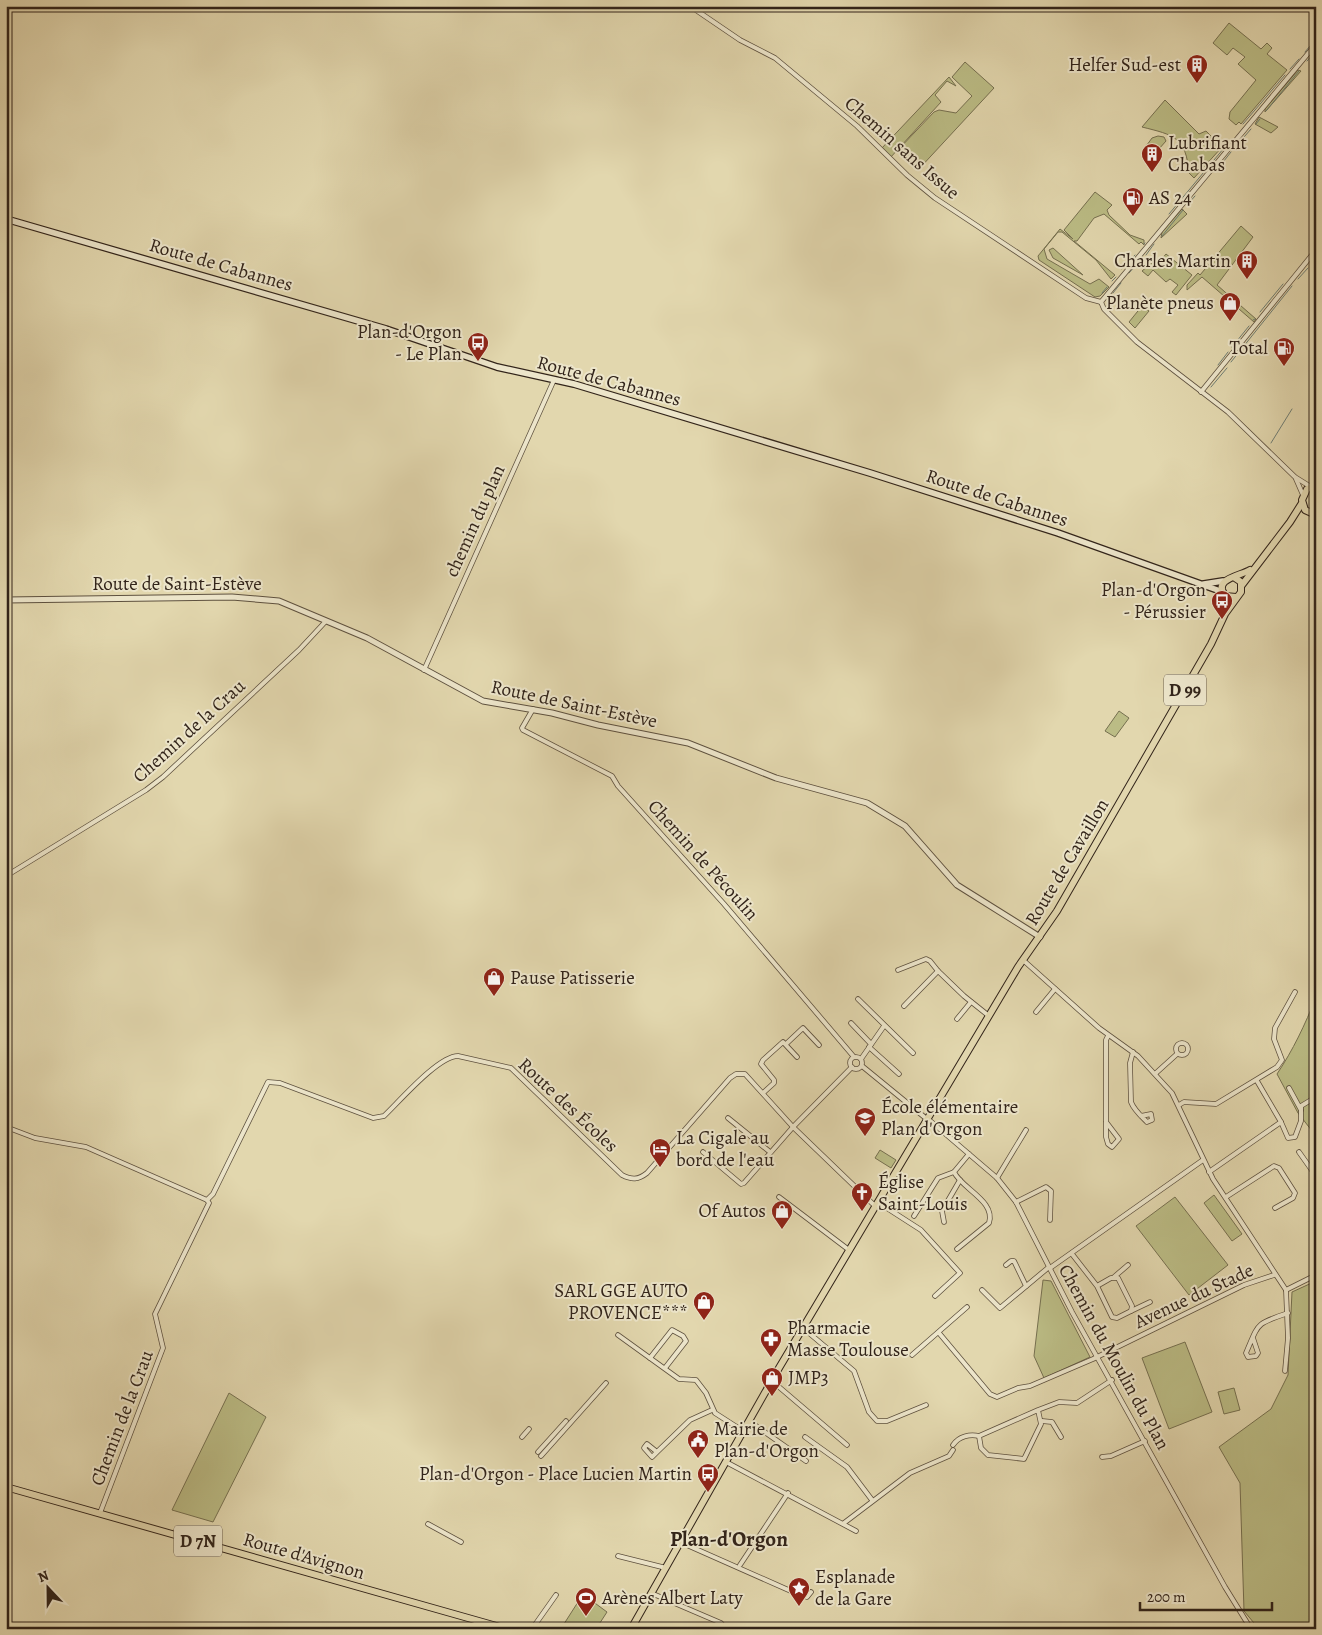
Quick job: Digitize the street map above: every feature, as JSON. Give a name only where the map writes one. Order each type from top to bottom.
[{"type":"main road","name":"Route de Cabannes","points":[[6,219],[386,329],[497,367],[671,412],[870,473],[1058,533],[1224,594]]},
{"type":"main road","points":[[1255,566],[1224,582],[1224,594],[1236,597],[1241,592],[1242,585],[1255,566],[1290,522],[1302,502],[1303,495],[1313,487]]},
{"type":"main road","points":[[1302,502],[1307,512],[1316,515]]},
{"type":"main road","points":[[1290,522],[1307,512]]},
{"type":"main road","points":[[1234,578],[1242,585]]},
{"type":"main road","name":"Route de Cabannes","points":[[1199,585],[1224,582]]},
{"type":"main road","name":"Route de Cavaillon","points":[[1224,594],[1225,614]]},
{"type":"main road","name":"Route de Cavaillon","points":[[631,1629],[743,1431],[849,1250],[887,1194],[925,1131],[928,1119],[989,1016],[1023,960],[1040,937],[1123,798],[1236,597]]},
{"type":"main road","name":"Route d'Avignon","points":[[6,1487],[507,1629]]},
{"type":"street","name":"Chemin sans Issue","points":[[690,6],[740,40],[775,58],[857,126],[907,175],[935,198],[1086,298],[1101,302]]},
{"type":"street","points":[[1313,487],[1295,477],[1228,412],[1137,342],[1104,309],[1101,302],[1316,44]]},
{"type":"street","points":[[1201,392],[1316,250]]},
{"type":"street","name":"chemin du plan","points":[[424,670],[553,382]]},
{"type":"street","points":[[1295,477],[1303,495]]},
{"type":"street","name":"Route de Saint-Estève","points":[[6,600],[250,597],[279,601],[367,638],[483,701],[533,709],[688,743],[776,778],[867,802],[905,826],[956,885],[1040,937]]},
{"type":"street","name":"Chemin de la Crau","points":[[6,876],[146,790],[164,776],[298,650],[326,621]]},
{"type":"street","name":"Chemin de Pécoulin","points":[[533,709],[522,730],[612,776],[618,786],[724,904],[854,1057]]},
{"type":"street","points":[[898,970],[926,959],[930,961],[971,1002],[989,1016]]},
{"type":"street","points":[[1023,960],[1108,1036],[1133,1052],[1156,1073],[1179,1105],[1209,1172],[1274,1275],[1286,1290],[1288,1313],[1285,1371]]},
{"type":"street","points":[[904,1006],[938,971]]},
{"type":"street","points":[[1036,1012],[1056,989]]},
{"type":"street","points":[[1179,1105],[1184,1102],[1216,1104],[1258,1081],[1277,1067],[1282,1060],[1274,1039],[1275,1028],[1295,992]]},
{"type":"street","points":[[858,999],[913,1053]]},
{"type":"street","points":[[957,1019],[971,1002]]},
{"type":"street","points":[[851,1023],[870,1046],[900,1074]]},
{"type":"street","points":[[884,1026],[861,1059],[862,1066],[928,1119]]},
{"type":"street","points":[[786,1044],[803,1028],[819,1045]]},
{"type":"street","points":[[1106,1122],[1119,1139],[1112,1147],[1108,1144],[1106,1137],[1106,1122],[1106,1040],[1108,1036]]},
{"type":"street","points":[[763,1093],[774,1083],[774,1080],[762,1064],[763,1060],[783,1042],[797,1057]]},
{"type":"street","points":[[1133,1052],[1130,1063],[1131,1102],[1141,1116]]},
{"type":"street","points":[[1156,1073],[1177,1054]]},
{"type":"street","name":"Route des Écoles","points":[[207,1200],[213,1194],[268,1082],[280,1083],[374,1118],[384,1116],[436,1066],[452,1056],[503,1065],[511,1068],[622,1175],[635,1179],[647,1173],[736,1074],[745,1074],[793,1127],[878,1205],[921,1230],[960,1273],[935,1296]]},
{"type":"street","points":[[852,1066],[851,1060],[854,1057],[861,1059]]},
{"type":"street","points":[[852,1066],[857,1069],[862,1066]]},
{"type":"street","points":[[703,1152],[741,1184],[852,1066]]},
{"type":"street","points":[[1258,1081],[1288,1138],[1293,1138],[1300,1126],[1302,1106],[1316,1097]]},
{"type":"street","points":[[1289,1088],[1301,1110]]},
{"type":"street","points":[[728,1118],[770,1152]]},
{"type":"street","name":"Chemin du Moulin du Plan","points":[[928,1119],[997,1178],[1016,1202],[1050,1268],[1225,1587],[1251,1629]]},
{"type":"street","points":[[1209,1172],[1281,1122]]},
{"type":"street","points":[[6,1127],[35,1138],[86,1146],[207,1200]]},
{"type":"street","points":[[997,1178],[1026,1130]]},
{"type":"street","points":[[1299,1152],[1316,1176]]},
{"type":"street","points":[[914,1216],[938,1178],[954,1172],[969,1154]]},
{"type":"street","points":[[982,1290],[1000,1308],[1050,1268],[1203,1160]]},
{"type":"street","points":[[1226,1197],[1274,1166],[1280,1168],[1295,1193],[1293,1198],[1276,1208]]},
{"type":"street","points":[[954,1172],[987,1206],[990,1218],[988,1223],[957,1249]]},
{"type":"street","points":[[944,1222],[942,1211],[960,1180]]},
{"type":"street","points":[[1016,1202],[1046,1187],[1049,1188],[1051,1191],[1050,1220]]},
{"type":"street","points":[[779,1197],[849,1250]]},
{"type":"street","name":"Chemin de la Crau","points":[[100,1514],[163,1348],[155,1314],[209,1203],[207,1200]]},
{"type":"street","points":[[1072,1254],[1097,1286],[1112,1318],[1116,1318],[1150,1302]]},
{"type":"street","points":[[1006,1264],[1011,1261],[1014,1262],[1026,1286]]},
{"type":"street","points":[[1097,1286],[1114,1278],[1128,1265]]},
{"type":"street","name":"Avenue du Stade","points":[[939,1333],[993,1397],[1018,1388],[1030,1386],[1098,1356],[1244,1285],[1274,1275]]},
{"type":"street","points":[[1286,1290],[1316,1275]]},
{"type":"street","points":[[1114,1278],[1120,1280],[1132,1306],[1131,1311]]},
{"type":"street","points":[[912,1355],[967,1307]]},
{"type":"street","points":[[1253,1338],[1258,1353],[1256,1356],[1248,1357],[1246,1354],[1253,1338],[1260,1323],[1288,1313]]},
{"type":"street","points":[[803,1328],[854,1371],[869,1412],[877,1421],[887,1421],[926,1405]]},
{"type":"street","points":[[650,1358],[669,1332],[674,1330],[679,1333],[686,1341],[665,1368]]},
{"type":"street","points":[[618,1335],[679,1379],[696,1380],[706,1393],[712,1410],[718,1416],[743,1431]]},
{"type":"street","points":[[844,1523],[910,1473],[949,1456],[958,1440],[970,1434],[979,1436],[1059,1402],[1077,1403],[1112,1380]]},
{"type":"street","points":[[772,1381],[847,1445]]},
{"type":"street","points":[[566,1422],[539,1454],[606,1383]]},
{"type":"street","points":[[657,1452],[690,1420],[712,1410]]},
{"type":"street","points":[[979,1436],[979,1444],[988,1455],[1006,1455],[1022,1460],[1027,1455],[1042,1421],[1038,1410]]},
{"type":"street","points":[[749,1421],[806,1460]]},
{"type":"street","points":[[1042,1421],[1052,1422],[1061,1437]]},
{"type":"street","points":[[522,1437],[529,1429]]},
{"type":"street","points":[[805,1437],[836,1457],[853,1472],[872,1500]]},
{"type":"street","points":[[1102,1457],[1111,1456],[1145,1441]]},
{"type":"street","points":[[726,1462],[856,1530]]},
{"type":"street","points":[[740,1565],[788,1493]]},
{"type":"street","points":[[428,1524],[460,1542]]},
{"type":"street","points":[[680,1542],[807,1598],[811,1592]]},
{"type":"street","points":[[618,1556],[642,1560],[666,1568]]},
{"type":"street","points":[[651,1593],[721,1623],[726,1629]]},
{"type":"street","points":[[532,1629],[556,1595]]},
{"type":"green space","points":[[1229,23],[1261,49],[1267,43],[1272,48],[1267,54],[1287,70],[1241,124],[1239,122],[1236,125],[1229,119],[1230,112],[1256,80],[1238,64],[1245,57],[1233,48],[1227,55],[1213,43]]},
{"type":"green space","points":[[965,62],[994,88],[918,170],[897,151],[934,112],[939,110],[956,113],[972,96],[952,77]]},
{"type":"green space","points":[[1298,70],[1301,71],[1265,112],[1265,109]]},
{"type":"green space","points":[[949,77],[956,86],[947,81],[935,95],[941,102],[890,158],[881,149]]},
{"type":"green space","points":[[1165,100],[1199,134],[1206,131],[1222,147],[1194,178],[1189,173],[1185,152],[1176,140],[1162,132],[1142,127]]},
{"type":"green space","points":[[1259,117],[1278,127],[1271,133],[1255,124]]},
{"type":"green space","points":[[1164,137],[1166,141],[1151,158],[1144,149],[1152,138]]},
{"type":"green space","points":[[1095,192],[1112,205],[1107,210],[1109,215],[1130,235],[1144,240],[1144,245],[1141,242],[1139,244],[1104,214],[1094,218],[1077,241],[1074,241],[1115,275],[1111,279],[1096,260],[1062,232],[1058,232],[1044,249],[1047,259],[1090,284],[1099,279],[1109,287],[1100,296],[1095,297],[1039,260],[1038,256],[1060,229],[1073,239],[1064,230]]},
{"type":"green space","points":[[1182,209],[1187,214],[1161,238],[1162,232]]},
{"type":"green space","points":[[1241,226],[1253,237],[1217,285],[1256,319],[1254,322],[1202,277],[1187,290],[1187,285],[1198,273],[1200,275]]},
{"type":"green space","points":[[1053,248],[1083,275],[1053,258],[1049,250]]},
{"type":"green space","points":[[1166,254],[1192,275],[1176,295],[1172,292],[1178,285],[1170,279],[1166,282],[1153,270],[1148,276],[1142,271],[1153,262],[1151,259],[1153,256],[1160,261]]},
{"type":"green space","points":[[1142,306],[1149,311],[1135,328],[1129,322]]},
{"type":"green space","points":[[1119,711],[1129,718],[1115,737],[1105,731]]},
{"type":"green space","points":[[1316,997],[1316,1136],[1298,1113],[1277,1074],[1298,1037]]},
{"type":"green space","points":[[880,1150],[896,1160],[891,1168],[875,1158]]},
{"type":"green space","points":[[1214,1195],[1242,1234],[1232,1241],[1204,1203]]},
{"type":"green space","points":[[1175,1197],[1228,1265],[1189,1295],[1136,1226]]},
{"type":"green space","points":[[1043,1280],[1051,1281],[1090,1357],[1044,1378],[1034,1356]]},
{"type":"green space","points":[[1316,1281],[1316,1629],[1259,1629],[1244,1611],[1240,1483],[1219,1447],[1271,1409],[1288,1375],[1292,1292]]},
{"type":"green space","points":[[1185,1342],[1212,1412],[1169,1429],[1142,1358]]},
{"type":"green space","points":[[1234,1388],[1240,1410],[1224,1414],[1218,1392]]},
{"type":"green space","points":[[229,1393],[266,1417],[213,1522],[172,1510]]},
{"type":"green space","name":"Arènes Albert Laty","points":[[588,1598],[607,1612],[596,1629],[562,1627],[578,1602]]},
{"type":"waterway","points":[[1304,6],[1316,15]]},
{"type":"waterway","points":[[1305,52],[1310,46]]},
{"type":"waterway","points":[[1307,61],[1316,51]]},
{"type":"waterway","points":[[1290,69],[1299,59]]},
{"type":"waterway","points":[[1266,111],[1299,71]]},
{"type":"waterway","points":[[1243,124],[1285,75]]},
{"type":"waterway","points":[[1256,124],[1260,119]]},
{"type":"waterway","points":[[1238,144],[1251,129]]},
{"type":"waterway","points":[[1169,214],[1229,142]]},
{"type":"waterway","points":[[1216,171],[1231,152]]},
{"type":"waterway","points":[[1187,205],[1195,196]]},
{"type":"waterway","points":[[1162,236],[1183,210]]},
{"type":"waterway","points":[[1146,255],[1154,244]]},
{"type":"waterway","points":[[1122,269],[1135,255]]},
{"type":"waterway","points":[[1129,273],[1142,258]]},
{"type":"waterway","points":[[1298,279],[1308,268]]},
{"type":"waterway","points":[[1112,281],[1116,277]]},
{"type":"waterway","points":[[1113,293],[1121,283]]},
{"type":"waterway","points":[[1260,312],[1283,284]]},
{"type":"waterway","points":[[1231,362],[1292,286]]},
{"type":"waterway","points":[[1102,293],[1107,287]]},
{"type":"waterway","points":[[1232,347],[1249,326]]},
{"type":"waterway","points":[[1218,365],[1228,352]]},
{"type":"waterway","points":[[1211,387],[1227,368]]},
{"type":"waterway","points":[[1271,443],[1292,409]]},
{"type":"place","name":"Helfer Sud-est","points":[[1197,84]]},
{"type":"place","name":"Lubrifiant Chabas","points":[[1152,173]]},
{"type":"place","name":"AS 24","points":[[1133,217]]},
{"type":"place","name":"Charles Martin","points":[[1247,280]]},
{"type":"place","name":"Planète pneus","points":[[1230,322]]},
{"type":"place","name":"Plan-d'Orgon - Le Plan","points":[[478,362]]},
{"type":"place","name":"Total","points":[[1284,367]]},
{"type":"place","name":"Plan-d'Orgon - Pérussier","points":[[1222,620]]},
{"type":"place","name":"Pause Patisserie","points":[[494,997]]},
{"type":"place","name":"École élémentaire Plan d'Orgon","points":[[865,1137]]},
{"type":"place","name":"La Cigale au bord de l'eau","points":[[660,1168]]},
{"type":"place","name":"Église Saint-Louis","points":[[862,1212]]},
{"type":"place","name":"Of Autos","points":[[782,1230]]},
{"type":"place","name":"SARL GGE AUTO PROVENCE***","points":[[704,1321]]},
{"type":"place","name":"Pharmacie Masse Toulouse","points":[[771,1358]]},
{"type":"place","name":"JMP3","points":[[772,1397]]},
{"type":"place","name":"Mairie de Plan-d'Orgon","points":[[698,1459]]},
{"type":"place","name":"Plan-d'Orgon - Place Lucien Martin","points":[[708,1493]]},
{"type":"place","name":"Esplanade de la Gare","points":[[799,1607]]},
{"type":"place","name":"Arènes Albert Laty","points":[[586,1617]]},
{"type":"district","name":"Plan-d'Orgon","points":[[729,1539]]}]
